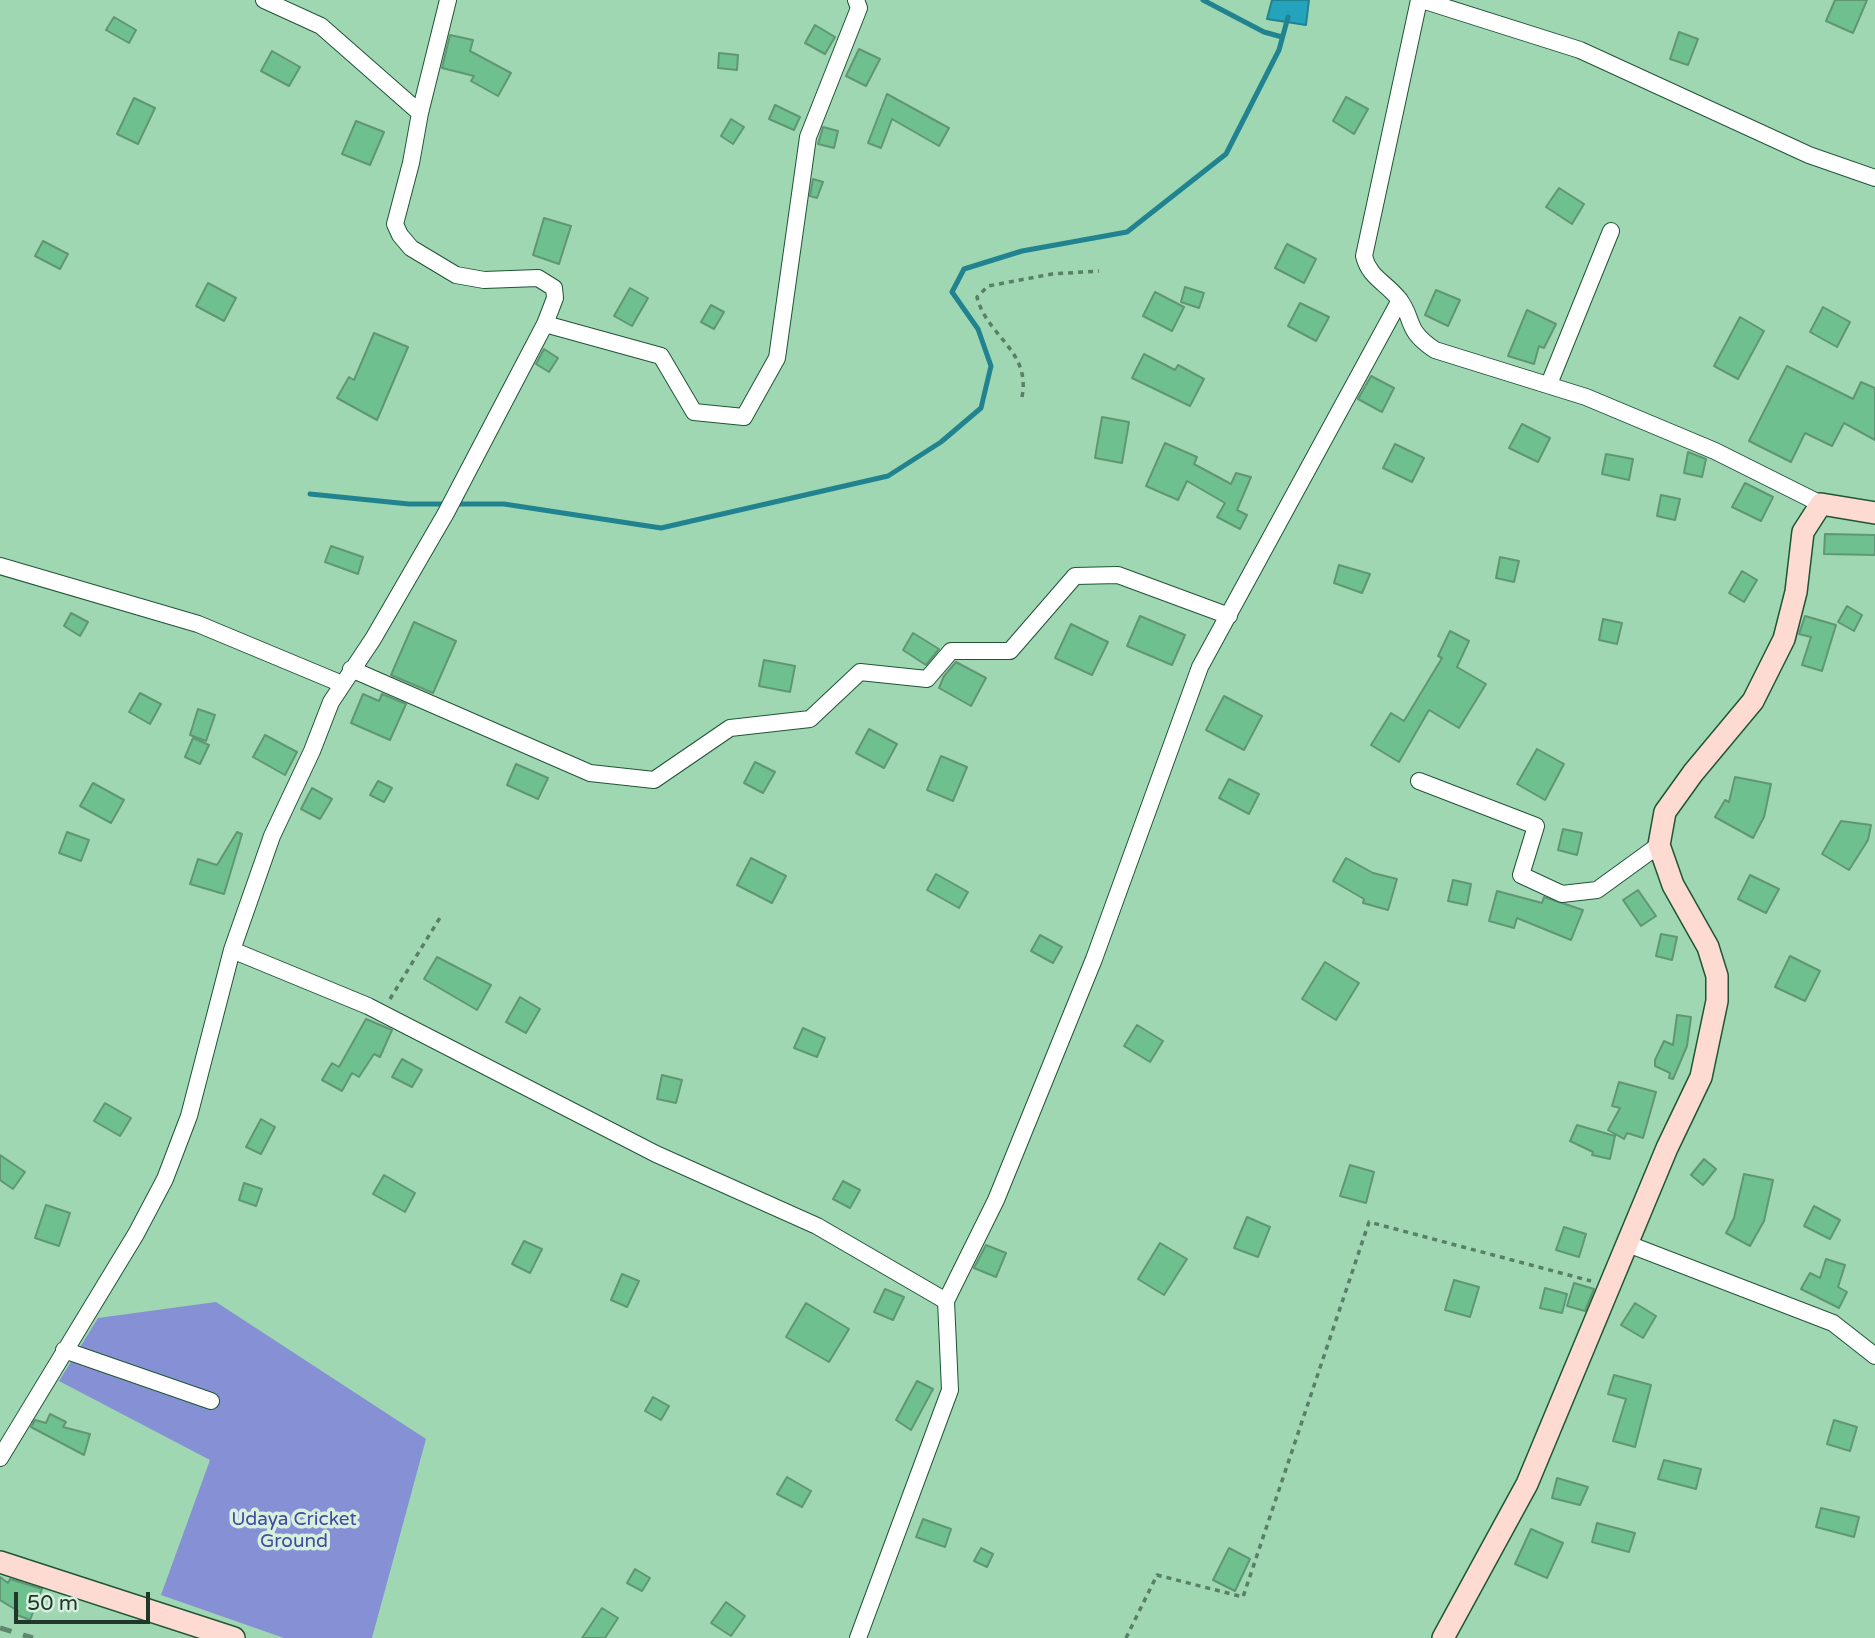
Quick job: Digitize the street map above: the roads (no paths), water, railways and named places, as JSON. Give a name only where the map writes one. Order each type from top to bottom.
[{"type":"street","points":[[264,0],[321,26],[420,113]]},
{"type":"street","points":[[0,1458],[136,1234],[165,1179],[189,1116],[232,950],[271,836],[312,751],[331,702],[373,639],[446,513],[545,324],[555,298],[554,288],[538,278],[484,280],[456,275],[411,248],[395,224],[448,0]]},
{"type":"street","points":[[545,324],[661,356],[694,412],[744,417],[777,358],[808,137],[859,8],[856,0]]},
{"type":"street","points":[[1875,178],[1809,155],[1580,50],[1420,0],[1364,256],[1368,271],[1400,300],[1418,340],[1434,351],[1549,384],[1715,451],[1821,504],[1875,513]]},
{"type":"street","points":[[1549,384],[1611,231]]},
{"type":"street","points":[[858,1638],[950,1390],[946,1301],[996,1200],[1094,959],[1200,667],[1400,300]]},
{"type":"street","points":[[1443,1638],[1527,1484],[1701,1077],[1717,1001],[1717,976],[1708,947],[1673,885],[1659,845],[1665,812],[1693,772],[1754,701],[1778,651],[1796,592],[1803,532],[1821,504]]},
{"type":"street","points":[[0,566],[198,624],[342,684]]},
{"type":"street","points":[[351,669],[590,773],[654,780],[730,728],[810,719],[860,672],[927,679],[951,651],[1010,651],[1074,576],[1118,575],[1228,616]]},
{"type":"street","points":[[1419,781],[1536,826],[1521,875],[1562,894],[1597,890],[1659,845]]},
{"type":"street","points":[[232,950],[382,1013],[656,1154],[817,1226],[946,1301]]},
{"type":"street","points":[[1628,1244],[1833,1324],[1875,1356]]},
{"type":"street","points":[[64,1350],[211,1401]]},
{"type":"street","points":[[0,1562],[234,1638]]},
{"type":"waterway","points":[[1203,0],[1264,32],[1282,37]]},
{"type":"waterway","points":[[310,494],[409,504],[504,504],[661,528],[888,476],[941,442],[981,408],[991,366],[978,329],[952,292],[964,269],[1022,251],[1127,232],[1226,154],[1279,50],[1288,17]]},
{"type":"railway","points":[[0,1628],[33,1638]]},
{"type":"park label","name":"Udaya Cricket Ground","points":[[294,1531]]}]
